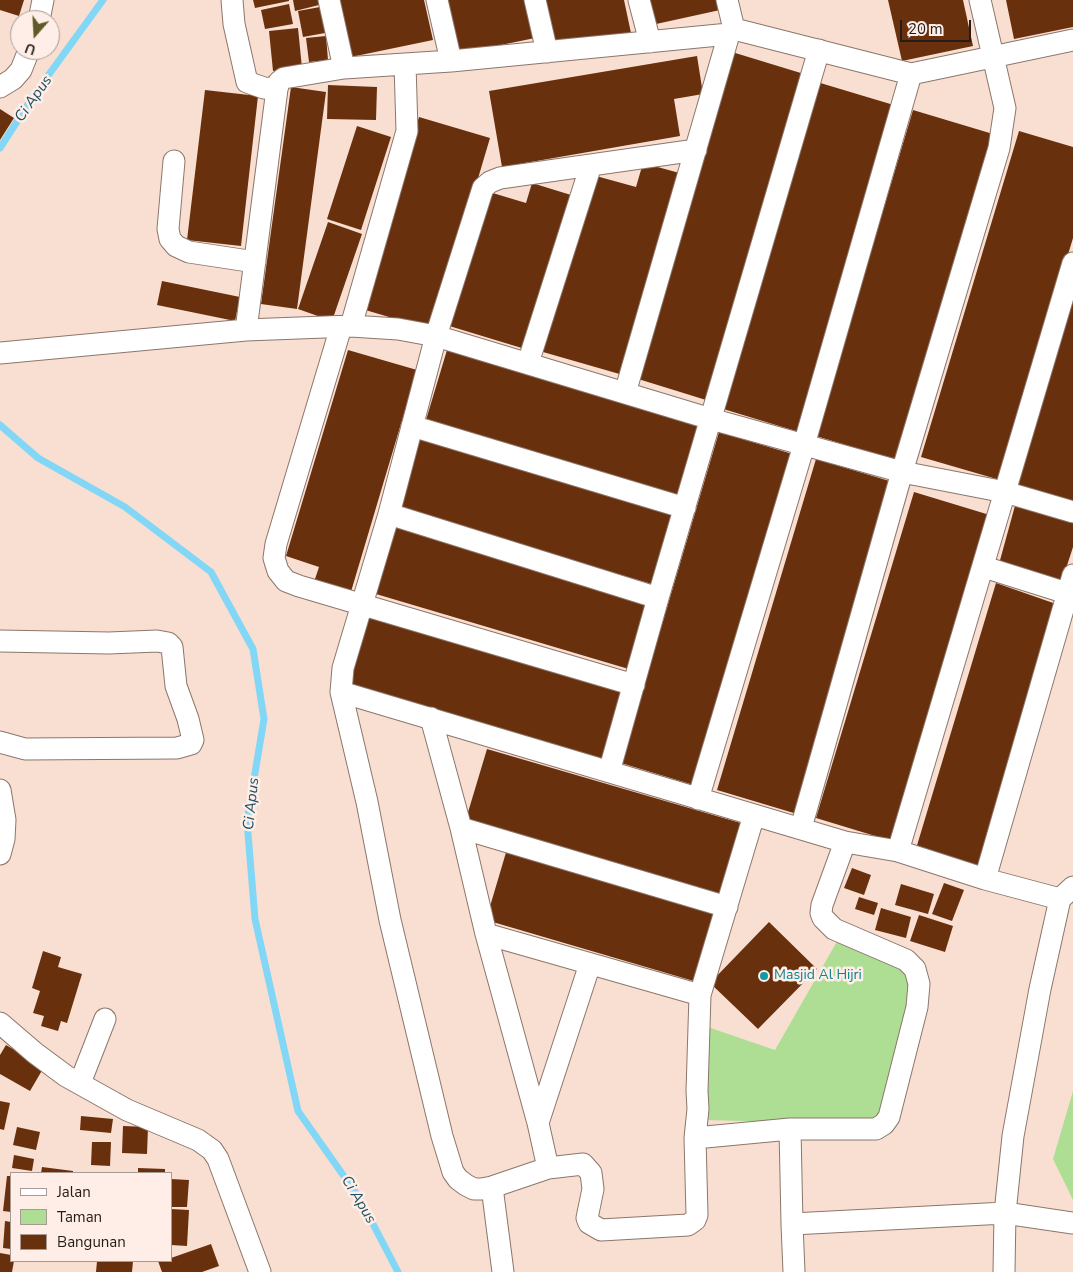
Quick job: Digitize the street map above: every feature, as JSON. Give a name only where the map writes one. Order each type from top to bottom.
[{"type":"street","points":[[232,0],[234,24],[247,82],[253,85],[277,89]]},
{"type":"street","points":[[329,0],[344,68]]},
{"type":"street","points":[[437,0],[451,61]]},
{"type":"street","points":[[535,0],[547,52]]},
{"type":"street","points":[[639,0],[650,42]]},
{"type":"street","points":[[625,393],[732,31],[727,0]]},
{"type":"street","points":[[801,828],[902,472],[999,148],[1005,108],[980,0]]},
{"type":"street","points":[[246,330],[277,89],[279,82],[284,78],[344,68],[547,52],[650,42],[732,31],[819,50],[911,74],[1073,40]]},
{"type":"street","points":[[609,772],[658,598],[819,50]]},
{"type":"street","points":[[0,87],[14,80],[25,60]]},
{"type":"street","points":[[405,64],[407,131],[276,544],[274,558],[278,571],[286,581],[362,606],[634,685]]},
{"type":"street","points":[[698,799],[804,445],[911,74]]},
{"type":"street","points":[[696,150],[500,178],[490,182],[483,188],[436,336],[388,514],[343,668],[341,692],[367,802],[390,920],[442,1136],[453,1172],[458,1179],[474,1189],[492,1187],[548,1168],[582,1164],[590,1173],[593,1189],[587,1218],[594,1227],[601,1230],[688,1225],[695,1220],[697,1215],[695,1138],[698,1109],[700,995],[754,815]]},
{"type":"street","points":[[174,162],[168,229],[170,239],[176,246],[189,252],[255,262]]},
{"type":"street","points":[[528,364],[591,165]]},
{"type":"street","points":[[898,851],[1073,264]]},
{"type":"street","points":[[10,352],[246,330],[374,327],[436,336],[804,445],[902,472],[1005,492],[1073,512]]},
{"type":"street","points":[[412,426],[685,508]]},
{"type":"street","points":[[388,514],[658,598]]},
{"type":"street","points":[[984,567],[1071,587],[985,879]]},
{"type":"street","points":[[0,641],[109,643],[157,641],[168,643],[172,647],[176,686],[188,719],[193,740],[191,744],[177,748],[25,749],[0,742]]},
{"type":"street","points":[[341,692],[845,842],[898,851],[985,879],[1066,893],[1040,990],[1013,1136],[1005,1213],[1004,1272]]},
{"type":"street","points":[[431,718],[461,828],[486,934],[538,1123],[548,1168]]},
{"type":"street","points":[[0,790],[5,820],[4,839],[0,854]]},
{"type":"street","points":[[461,828],[727,907]]},
{"type":"street","points":[[695,1138],[790,1129],[876,1129],[884,1124],[889,1117],[917,1007],[919,984],[915,969],[906,960],[834,929],[823,918],[821,913],[822,906],[845,842]]},
{"type":"street","points":[[486,934],[700,995]]},
{"type":"street","points":[[538,1123],[590,964]]},
{"type":"street","points":[[80,1083],[105,1019]]},
{"type":"street","points":[[0,1023],[35,1053],[80,1083],[127,1110],[198,1140],[212,1150],[218,1159],[260,1272]]},
{"type":"street","points":[[790,1129],[794,1272]]},
{"type":"street","points":[[492,1187],[503,1272]]},
{"type":"street","points":[[792,1224],[1005,1213],[1073,1222]]},
{"type":"green space","points":[[839,938],[898,965],[908,977],[911,999],[881,1113],[866,1124],[704,1120],[699,1024],[775,1050]]},
{"type":"green space","points":[[1073,1091],[1073,1200],[1053,1159]]},
{"type":"building","points":[[0,0],[24,0],[21,10],[10,10],[10,13],[0,10]]},
{"type":"building","points":[[253,0],[289,0],[289,1],[255,8]]},
{"type":"building","points":[[293,0],[318,0],[319,5],[295,11]]},
{"type":"building","points":[[338,0],[424,0],[433,40],[351,57]]},
{"type":"building","points":[[444,0],[526,0],[535,38],[457,54]]},
{"type":"building","points":[[541,0],[624,0],[631,33],[552,47]]},
{"type":"building","points":[[641,0],[717,0],[720,10],[647,26]]},
{"type":"building","points":[[888,0],[963,0],[973,46],[902,61]]},
{"type":"building","points":[[1006,0],[1073,0],[1073,27],[1014,39]]},
{"type":"building","points":[[289,4],[293,24],[265,29],[261,10]]},
{"type":"building","points":[[320,7],[325,33],[303,37],[298,11]]},
{"type":"building","points":[[298,28],[302,68],[273,71],[269,31]]},
{"type":"building","points":[[326,36],[328,60],[309,62],[306,38]]},
{"type":"building","points":[[732,52],[804,74],[706,400],[635,378]]},
{"type":"building","points":[[697,56],[703,94],[674,99],[680,136],[502,167],[489,91]]},
{"type":"building","points":[[817,82],[897,106],[799,432],[720,408]]},
{"type":"building","points":[[328,85],[377,87],[376,120],[327,119]]},
{"type":"building","points":[[291,87],[326,92],[297,309],[261,304]]},
{"type":"building","points":[[205,90],[258,96],[241,246],[187,240]]},
{"type":"building","points":[[0,109],[14,118],[0,140]]},
{"type":"building","points":[[913,110],[993,134],[896,460],[816,436]]},
{"type":"building","points":[[419,117],[490,138],[433,330],[362,309]]},
{"type":"building","points":[[357,126],[391,137],[361,230],[327,219]]},
{"type":"building","points":[[1019,131],[1073,147],[1073,238],[1000,480],[921,457]]},
{"type":"building","points":[[643,163],[683,174],[623,375],[543,352],[596,176],[636,187]]},
{"type":"building","points":[[532,183],[571,195],[525,349],[446,325],[486,191],[526,203]]},
{"type":"building","points":[[328,222],[362,234],[332,321],[298,309]]},
{"type":"building","points":[[162,281],[240,297],[235,321],[157,305]]},
{"type":"building","points":[[1073,295],[1073,506],[1015,488]]},
{"type":"building","points":[[348,350],[417,370],[350,595],[313,585],[319,567],[286,556]]},
{"type":"building","points":[[447,350],[704,425],[683,496],[426,420]]},
{"type":"building","points":[[719,432],[799,456],[700,787],[621,763]]},
{"type":"building","points":[[419,438],[675,514],[655,585],[398,509]]},
{"type":"building","points":[[816,459],[896,483],[797,814],[717,790]]},
{"type":"building","points":[[914,492],[993,516],[895,842],[816,818]]},
{"type":"building","points":[[1016,502],[1073,520],[1073,547],[1061,584],[999,564]]},
{"type":"building","points":[[396,524],[653,599],[632,670],[376,594]]},
{"type":"building","points":[[996,583],[1059,605],[980,872],[915,852]]},
{"type":"building","points":[[365,616],[622,692],[602,762],[345,687]]},
{"type":"building","points":[[487,749],[744,824],[724,895],[466,819]]},
{"type":"building","points":[[507,849],[718,911],[697,982],[486,920]]},
{"type":"building","points":[[852,868],[871,875],[864,895],[844,888]]},
{"type":"building","points":[[944,883],[964,890],[952,921],[932,914]]},
{"type":"building","points":[[901,884],[934,894],[928,914],[895,905]]},
{"type":"building","points":[[859,897],[878,903],[874,915],[855,909]]},
{"type":"building","points":[[881,908],[911,917],[906,938],[875,930]]},
{"type":"building","points":[[919,915],[953,926],[945,952],[910,941]]},
{"type":"building","name":"Masjid Al Hijri","points":[[769,922],[817,969],[758,1029],[710,983]]},
{"type":"building","points":[[43,951],[61,957],[58,967],[82,974],[67,1023],[61,1021],[58,1031],[41,1026],[44,1016],[33,1013],[40,991],[32,988]]},
{"type":"building","points":[[6,1045],[44,1067],[30,1091],[0,1074],[0,1055]]},
{"type":"building","points":[[0,1101],[10,1103],[4,1130],[0,1129]]},
{"type":"building","points":[[81,1116],[113,1119],[111,1133],[80,1130]]},
{"type":"building","points":[[123,1126],[148,1127],[147,1154],[122,1153]]},
{"type":"building","points":[[17,1127],[40,1132],[36,1150],[13,1145]]},
{"type":"building","points":[[92,1142],[111,1142],[110,1166],[91,1165]]},
{"type":"building","points":[[14,1155],[34,1159],[32,1171],[12,1168]]},
{"type":"building","points":[[42,1167],[73,1171],[73,1172],[41,1172]]},
{"type":"building","points":[[138,1168],[165,1169],[165,1172],[138,1172]]},
{"type":"building","points":[[7,1176],[10,1176],[10,1212],[3,1211]]},
{"type":"building","points":[[172,1179],[189,1180],[187,1207],[172,1207]]},
{"type":"building","points":[[172,1209],[189,1210],[187,1246],[172,1245]]},
{"type":"building","points":[[5,1221],[10,1222],[10,1249],[3,1248]]},
{"type":"building","points":[[211,1244],[219,1266],[202,1272],[162,1272],[158,1262],[172,1262],[172,1258]]},
{"type":"building","points":[[0,1253],[10,1255],[10,1262],[14,1262],[12,1272],[0,1272]]},
{"type":"building","points":[[97,1262],[133,1262],[132,1272],[96,1272]]},
{"type":"waterway","name":"Ci Apus","points":[[0,148],[34,95],[103,0]]},
{"type":"waterway","name":"Ci Apus","points":[[0,425],[38,458],[125,507],[211,572],[253,649],[264,719],[247,821],[255,919],[298,1111],[360,1199],[398,1272]]},
{"type":"place","name":"Masjid Al Hijri","points":[[764,976]]}]
